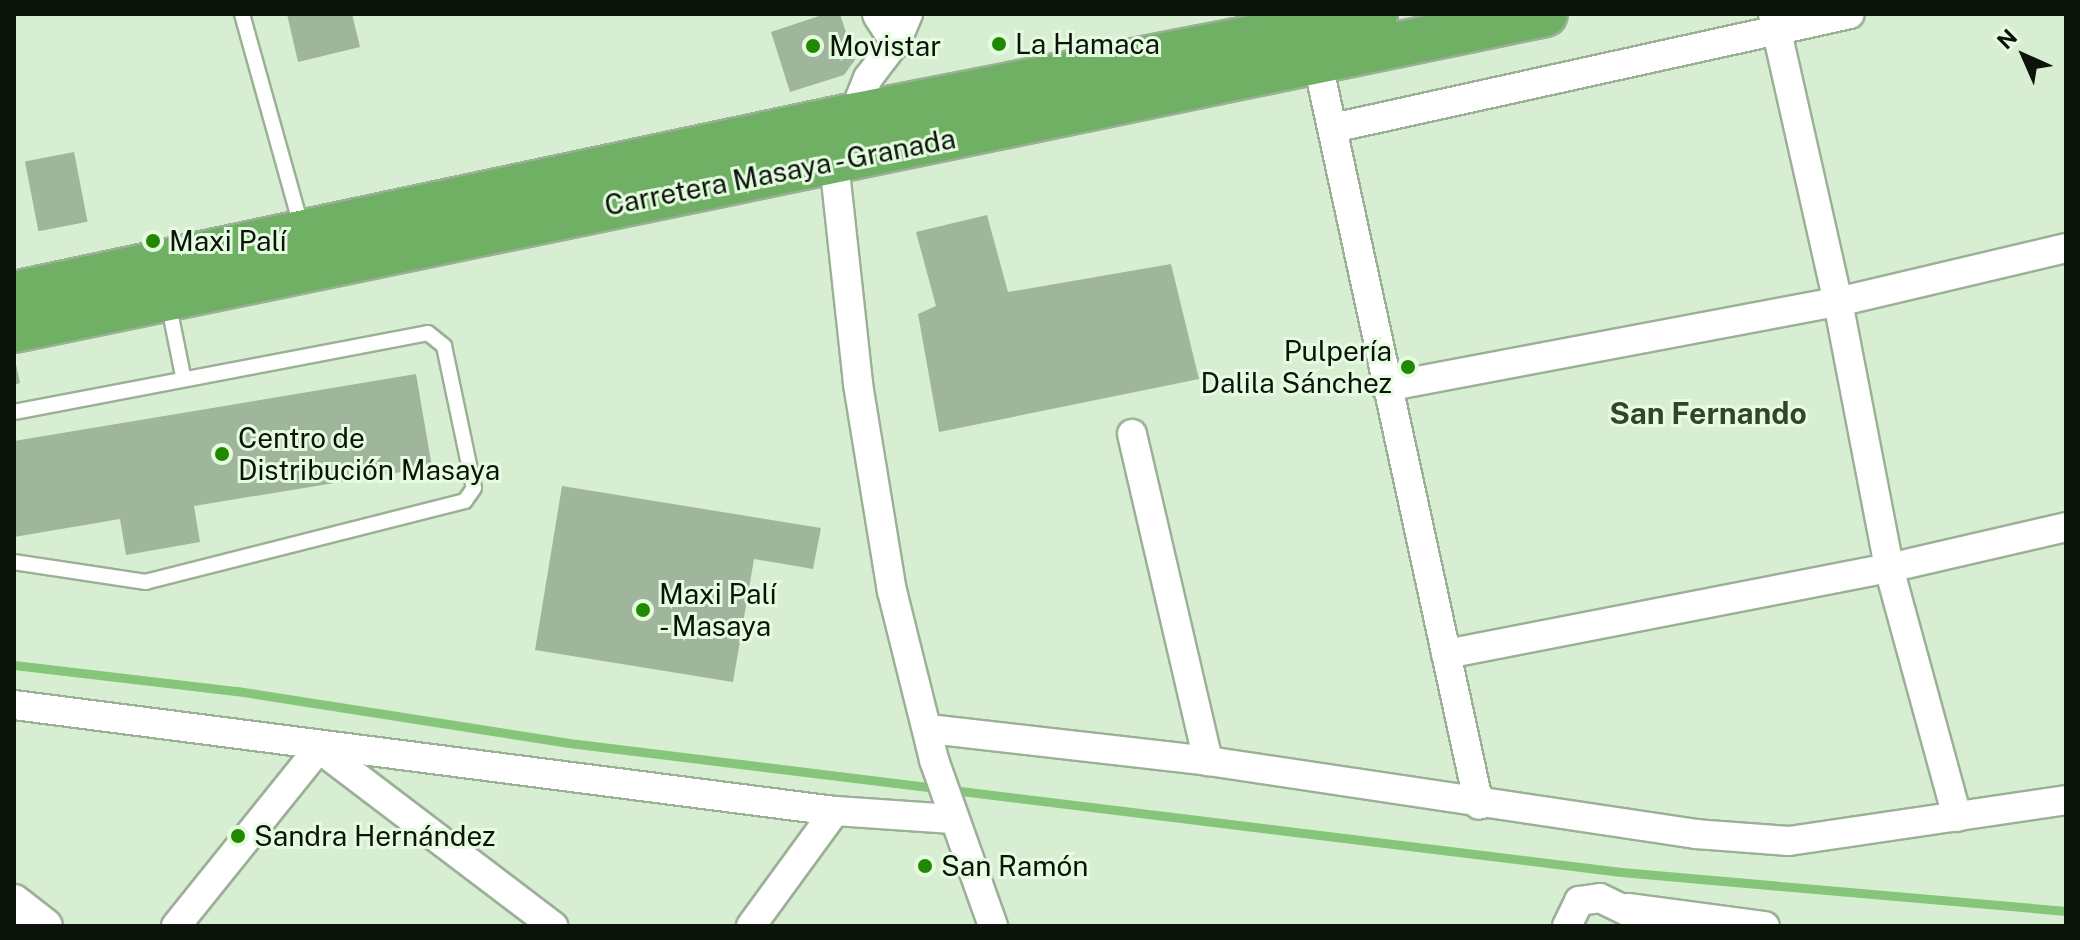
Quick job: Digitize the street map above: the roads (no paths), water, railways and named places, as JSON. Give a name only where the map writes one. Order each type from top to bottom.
[{"type":"highway","name":"Carretera Masaya - Granada","points":[[14,294],[851,116],[1234,28],[1375,14]]},
{"type":"highway","name":"Carretera Masaya - Granada","points":[[14,330],[1318,64],[1545,14]]},
{"type":"street","points":[[1333,128],[1774,21],[1850,14]]},
{"type":"street","points":[[1774,21],[1838,302],[1889,568],[1957,817]]},
{"type":"street","points":[[895,23],[851,116],[834,162],[858,384],[892,591],[929,729],[934,760],[993,926]]},
{"type":"street","points":[[1318,64],[1479,805]]},
{"type":"street","points":[[1386,387],[1838,302],[2066,248]]},
{"type":"street","points":[[1132,434],[1208,761]]},
{"type":"street","points":[[1446,654],[1889,568],[2066,527]]},
{"type":"street","points":[[14,705],[319,748],[835,811],[950,811]]},
{"type":"street","points":[[929,729],[1208,761],[1479,805],[1789,841],[2066,800]]},
{"type":"street","points":[[176,926],[319,748]]},
{"type":"street","points":[[319,748],[553,926]]},
{"type":"street","points":[[751,926],[835,811]]},
{"type":"street","points":[[1567,926],[1579,901],[1600,898],[1628,908],[1765,926]]},
{"type":"street","points":[[14,902],[45,926]]},
{"type":"street","points":[[1628,908],[1651,926]]},
{"type":"lane","points":[[242,14],[304,234]]},
{"type":"lane","points":[[167,297],[183,376]]},
{"type":"lane","points":[[14,412],[183,376],[428,333],[444,346],[471,496],[146,582],[14,562]]},
{"type":"waterway","points":[[14,665],[237,691],[569,743],[1621,872],[2066,911]]},
{"type":"place","name":"La Hamaca","points":[[999,44]]},
{"type":"place","name":"Movistar","points":[[813,46]]},
{"type":"place","name":"Maxi Palí","points":[[153,241]]},
{"type":"place","name":"Pulpería Dalila Sánchez","points":[[1408,367]]},
{"type":"place","name":"Centro de Distribución Masaya","points":[[222,454]]},
{"type":"place","name":"Maxi Palí - Masaya","points":[[643,610]]},
{"type":"place","name":"Sandra Hernández","points":[[238,836]]},
{"type":"place","name":"San Ramón","points":[[925,866]]},
{"type":"district","name":"San Fernando","points":[[1708,413]]}]
